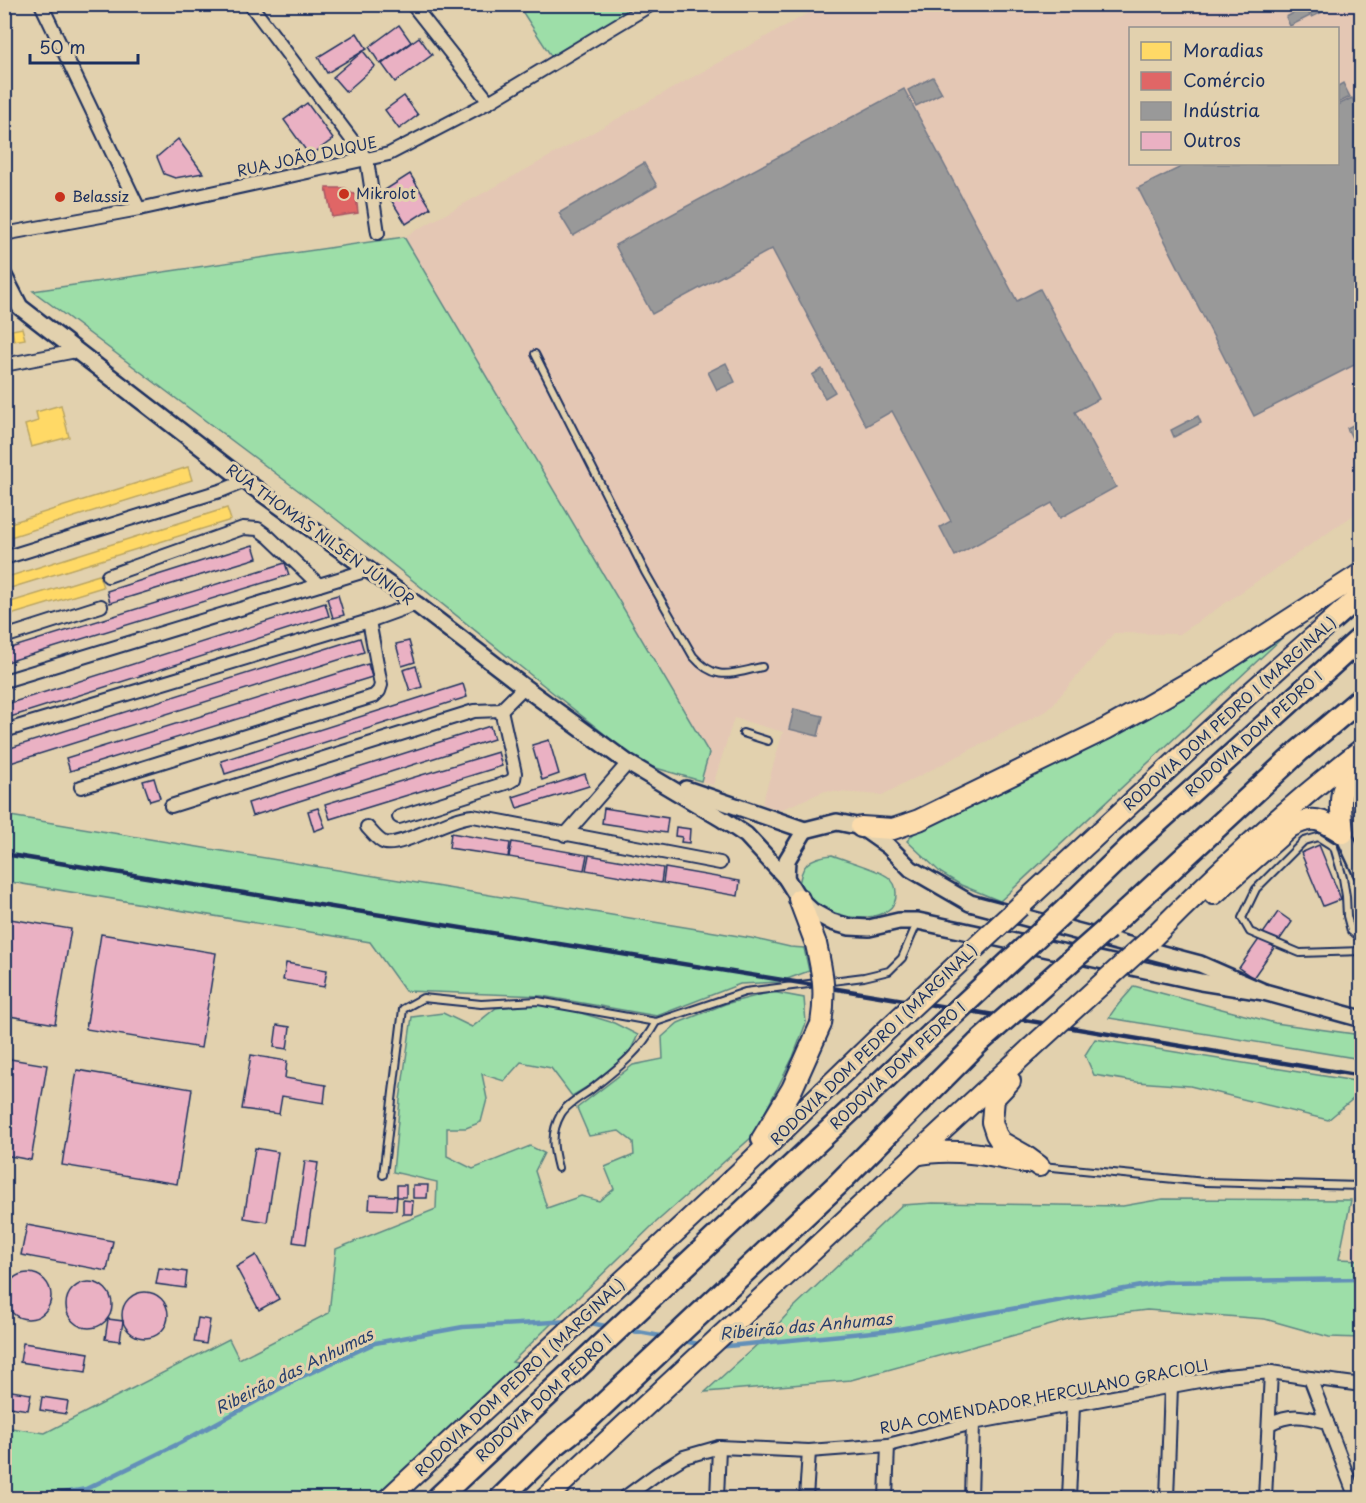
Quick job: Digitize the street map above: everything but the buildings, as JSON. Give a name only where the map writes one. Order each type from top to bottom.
[{"type":"highway","points":[[861,827],[893,829],[919,820],[1106,729],[1216,667],[1362,573]]},
{"type":"highway","name":"RODOVIA DOM PEDRO I (MARGINAL)","points":[[389,1498],[739,1173],[890,1027],[1020,906],[1248,695],[1362,594]]},
{"type":"highway","name":"RODOVIA DOM PEDRO I","points":[[438,1498],[1136,842],[1362,637]]},
{"type":"highway","points":[[501,1498],[554,1446],[588,1419],[837,1185],[978,1043],[1107,929],[1299,751],[1362,698]]},
{"type":"highway","points":[[546,1498],[1150,940],[1248,844],[1313,787],[1362,749]]},
{"type":"highway","points":[[1343,833],[1341,802],[1344,784],[1347,777],[1362,761]]},
{"type":"highway","points":[[1183,908],[1201,904],[1290,827],[1304,820],[1317,819],[1343,833]]},
{"type":"highway","points":[[739,1173],[774,1122],[804,1064],[821,1024],[825,1000],[824,980],[816,944],[799,899]]},
{"type":"highway","points":[[1030,1049],[1016,1074],[994,1098],[992,1122],[1001,1142],[1039,1166]]},
{"type":"highway","points":[[915,1155],[934,1151],[951,1152],[990,1156],[1039,1166]]},
{"type":"street","points":[[41,4],[138,209]]},
{"type":"street","points":[[250,4],[367,160],[378,233]]},
{"type":"street","points":[[412,4],[489,102]]},
{"type":"street","name":"RUA JOÃO DUQUE","points":[[4,234],[138,209],[389,154],[489,102],[652,4]]},
{"type":"street","name":"RUA THOMAS NILSEN JÚNIOR","points":[[4,276],[20,307],[245,481],[416,604],[628,763],[746,835],[786,878],[799,899],[832,922],[850,927],[869,928],[900,921],[918,921],[1201,982],[1264,992]]},
{"type":"street","points":[[4,365],[75,351]]},
{"type":"street","points":[[4,558],[223,490],[245,481]]},
{"type":"street","points":[[108,576],[243,528],[258,529],[269,537],[319,585]]},
{"type":"street","points":[[4,681],[368,570]]},
{"type":"street","points":[[4,731],[369,621],[416,604]]},
{"type":"street","points":[[4,637],[101,606]]},
{"type":"street","points":[[81,787],[374,696],[381,685],[369,621]]},
{"type":"street","points":[[171,806],[474,711],[501,710],[524,687]]},
{"type":"street","points":[[399,817],[514,779],[515,773],[501,710]]},
{"type":"street","points":[[565,835],[628,763]]},
{"type":"street","name":"RUA THOMAS NILSEN JÚNIOR","points":[[652,778],[805,830]]},
{"type":"street","points":[[367,827],[382,842],[394,843],[457,819],[473,816],[720,863]]},
{"type":"street","points":[[786,878],[787,860],[805,830],[837,822],[861,827],[888,846],[911,869],[970,903],[1200,964],[1264,992],[1362,1019]]},
{"type":"street","points":[[1343,833],[1362,874]]},
{"type":"street","points":[[1265,1498],[1271,1372]]},
{"type":"street","name":"RUA COMENDADOR HERCULANO GRACIOLI","points":[[624,1498],[684,1457],[718,1447],[809,1450],[888,1445],[973,1423],[1226,1376],[1271,1372],[1362,1384]]},
{"type":"street","points":[[1306,1378],[1327,1422],[1356,1498]]},
{"type":"street","points":[[1167,1498],[1171,1386]]},
{"type":"street","points":[[1069,1498],[1073,1406]]},
{"type":"street","points":[[1269,1424],[1293,1416],[1327,1422]]},
{"type":"street","points":[[970,1498],[973,1423]]},
{"type":"street","points":[[886,1498],[888,1445]]},
{"type":"street","points":[[717,1498],[718,1447]]},
{"type":"street","points":[[807,1498],[809,1450]]},
{"type":"lane","points":[[535,354],[645,572],[693,656],[703,668],[718,675],[762,668]]},
{"type":"lane","points":[[743,733],[768,741]]},
{"type":"lane","points":[[720,802],[722,819]]},
{"type":"lane","points":[[1362,940],[1351,931],[1343,878],[1334,847],[1318,837],[1304,841],[1256,889],[1242,918],[1250,933],[1300,954],[1362,951]]},
{"type":"lane","points":[[383,1175],[403,1009],[423,998],[481,1004],[538,1001],[656,1022],[745,992],[864,977],[889,971],[902,958],[918,921]]},
{"type":"lane","points":[[558,1168],[552,1145],[555,1127],[562,1112],[620,1068],[637,1052],[656,1022]]},
{"type":"lane","points":[[1039,1166],[1205,1182],[1362,1186]]},
{"type":"shaded area","points":[[823,5],[1361,5],[1361,510],[1180,634],[1114,633],[1048,710],[882,795],[825,791],[780,810],[762,804],[783,732],[734,718],[713,785],[701,781],[709,753],[404,237]]},
{"type":"shaded area","points":[[1361,1178],[1361,1259],[1351,1258]]},
{"type":"green space","points":[[518,5],[638,5],[555,62]]},
{"type":"green space","points":[[404,237],[709,753],[701,781],[642,764],[331,515],[33,291]]},
{"type":"green space","points":[[1297,624],[1000,901],[961,885],[941,873],[907,841],[918,829],[992,797],[1077,753]]},
{"type":"green space","points":[[4,815],[804,948],[809,971],[779,982],[740,984],[657,1016],[542,996],[405,991],[370,942],[5,881]]},
{"type":"green space","points":[[832,855],[883,874],[893,882],[896,888],[894,903],[887,911],[865,917],[839,916],[816,907],[811,902],[799,889],[801,874],[812,860]]},
{"type":"green space","points":[[1134,986],[1275,1023],[1361,1035],[1361,1059],[1109,1018]]},
{"type":"green space","points":[[772,992],[804,998],[806,1023],[793,1057],[753,1136],[653,1225],[512,1362],[533,1366],[391,1498],[5,1498],[5,1427],[45,1433],[229,1339],[239,1359],[329,1313],[336,1249],[436,1209],[437,1182],[393,1172],[400,1100],[412,1017],[443,1013],[472,1027],[496,1008],[544,1002],[614,1023],[638,1035],[623,1065],[572,1096],[551,1068],[521,1062],[504,1081],[482,1074],[487,1099],[481,1122],[466,1128],[447,1128],[447,1156],[473,1169],[530,1146],[544,1153],[535,1171],[547,1208],[581,1196],[599,1201],[614,1189],[605,1167],[634,1155],[633,1142],[619,1131],[589,1136],[577,1108],[633,1065],[663,1059],[662,1037],[678,1023],[725,1004]]},
{"type":"green space","points":[[1095,1039],[1361,1082],[1361,1100],[1354,1098],[1328,1120],[1190,1086],[1137,1082],[1094,1075],[1085,1055]]},
{"type":"green space","points":[[1163,1199],[1351,1200],[1339,1259],[1361,1260],[1361,1338],[1329,1337],[1265,1319],[1147,1310],[1073,1319],[851,1380],[705,1392],[770,1333],[793,1308],[902,1205],[933,1203],[1123,1206]]},
{"type":"waterway","name":"Ribeirão das Anhumas","points":[[718,1347],[893,1330],[1164,1282],[1362,1279]]},
{"type":"waterway","name":"Ribeirão das Anhumas","points":[[36,1498],[86,1489],[180,1443],[299,1378],[375,1343],[463,1327],[571,1321]]},
{"type":"waterway","name":"Ribeirão das Anhumas","points":[[586,1322],[610,1327]]},
{"type":"waterway","name":"Ribeirão das Anhumas","points":[[627,1330],[666,1337]]},
{"type":"waterway","name":"Ribeirão das Anhumas","points":[[683,1341],[704,1345]]},
{"type":"railway","points":[[4,854],[1362,1076]]},
{"type":"place","name":"Mikrolot","points":[[344,194]]},
{"type":"place","name":"Belassiz","points":[[60,197]]}]
